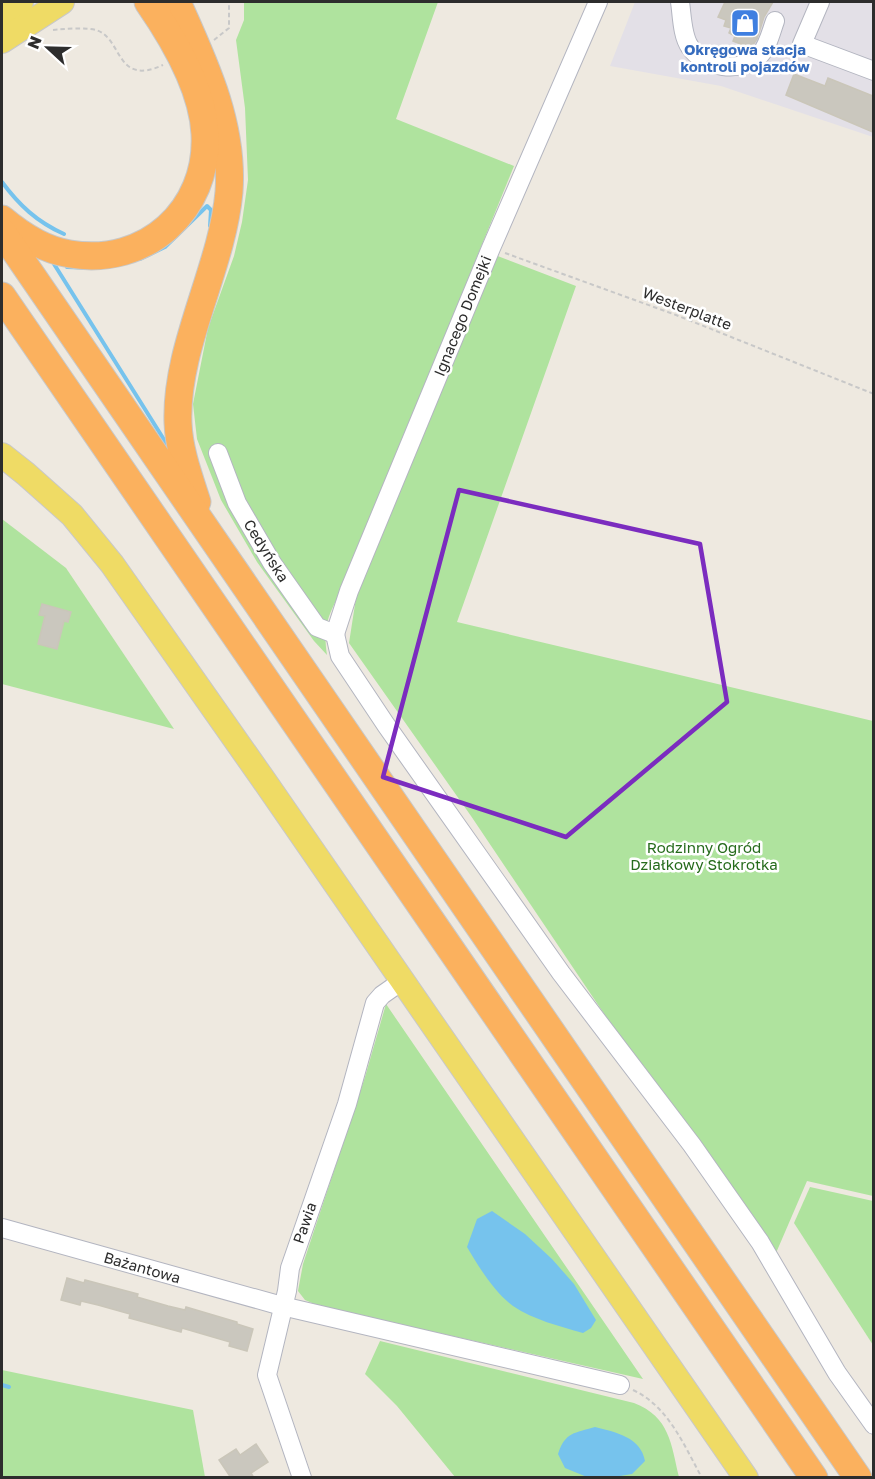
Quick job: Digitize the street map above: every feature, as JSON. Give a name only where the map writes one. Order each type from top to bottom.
[{"type":"highway","points":[[2,219],[20,234],[54,250],[71,255],[103,255],[136,248],[157,236],[174,222],[188,204],[198,186],[206,148],[202,108],[178,52],[148,2]]},
{"type":"highway","points":[[177,2],[212,81],[227,139],[229,164],[229,191],[223,229],[187,353],[180,389],[178,422],[180,444],[204,527]]},
{"type":"highway","points":[[2,232],[858,1478]]},
{"type":"highway","points":[[2,296],[814,1478]]},
{"type":"main road","points":[[2,15],[21,2]]},
{"type":"main road","points":[[2,41],[62,2]]},
{"type":"main road","points":[[2,455],[34,480],[72,515],[112,564],[746,1478]]},
{"type":"street","name":"Ignacego Domejki","points":[[335,634],[349,591],[491,248],[598,2]]},
{"type":"street","points":[[680,2],[688,46],[702,60],[717,65],[728,67],[756,58],[765,48],[775,21]]},
{"type":"street","points":[[820,2],[802,44],[873,71]]},
{"type":"street","name":"Cedyńska","points":[[218,453],[237,503],[272,563],[317,627],[335,634]]},
{"type":"street","points":[[335,634],[340,656],[386,725],[561,973],[692,1145],[760,1242],[837,1373],[873,1425]]},
{"type":"street","name":"Pawia","points":[[302,1478],[267,1375],[290,1268],[347,1104],[375,1003],[402,981]]},
{"type":"street","name":"Bażantowa","points":[[2,1228],[282,1306],[620,1385]]},
{"type":"street","points":[[286,1478],[296,1457]]},
{"type":"path","points":[[212,41],[228,28],[229,2]]},
{"type":"path","points":[[46,30],[96,30],[107,37],[121,60],[130,68],[151,69],[165,64]]},
{"type":"path","name":"Westerplatte","points":[[491,248],[676,315],[873,394]]},
{"type":"path","points":[[620,1385],[641,1394],[659,1407],[702,1478]]},
{"type":"highlighted area","points":[[459,490],[700,544],[727,702],[566,837],[383,777]]},
{"type":"shaded area","points":[[635,2],[873,2],[873,137],[721,86],[610,66]]},
{"type":"green space","points":[[244,2],[438,2],[396,119],[514,166],[329,616],[326,630],[327,655],[314,641],[257,562],[221,500],[197,439],[193,404],[208,328],[234,256],[248,180],[245,108],[236,40],[244,20]]},
{"type":"green space","name":"Rodzinny Ogród Działkowy Stokrotka","points":[[495,255],[576,286],[457,622],[873,721],[873,1196],[807,1181],[776,1253],[646,1069],[617,1033],[471,816],[349,643],[356,598]]},
{"type":"green space","points":[[2,519],[66,568],[174,729],[2,684]]},
{"type":"green space","points":[[386,1004],[643,1379],[319,1306],[305,1300],[298,1291],[303,1264],[365,1077]]},
{"type":"green space","points":[[810,1187],[873,1201],[873,1345],[794,1223]]},
{"type":"green space","points":[[380,1341],[634,1403],[646,1409],[662,1424],[671,1443],[679,1477],[455,1477],[397,1406],[365,1374]]},
{"type":"green space","points":[[2,1370],[193,1410],[205,1477],[2,1477]]},
{"type":"water","points":[[492,1211],[525,1234],[574,1284],[596,1320],[591,1328],[583,1333],[538,1319],[513,1306],[493,1287],[467,1247],[477,1219]]},
{"type":"water","points":[[595,1427],[633,1441],[643,1453],[645,1461],[632,1474],[614,1477],[587,1477],[565,1468],[558,1454],[564,1441],[576,1432]]},
{"type":"building","name":"Okręgowa stacja kontroli pojazdów","points":[[725,2],[773,2],[751,48],[733,41],[735,36],[729,33],[731,28],[724,26],[726,20],[718,17]]},
{"type":"building","points":[[794,74],[825,86],[828,78],[873,96],[873,132],[786,95]]},
{"type":"building","points":[[42,604],[71,612],[68,622],[64,621],[57,649],[38,644],[45,616],[39,615]]},
{"type":"building","points":[[67,1278],[84,1283],[85,1280],[138,1294],[137,1297],[168,1306],[185,1310],[186,1307],[237,1322],[237,1324],[253,1329],[247,1351],[229,1346],[230,1342],[182,1328],[181,1332],[129,1318],[130,1314],[98,1305],[81,1301],[80,1305],[61,1300]]},
{"type":"building","points":[[256,1444],[268,1462],[251,1473],[254,1478],[231,1478],[219,1460],[236,1449],[240,1455]]},
{"type":"waterway","points":[[2,182],[29,212],[64,234]]},
{"type":"waterway","points":[[140,259],[165,247],[207,206],[211,210],[210,226]]},
{"type":"waterway","points":[[54,264],[168,446]]},
{"type":"waterway","points":[[67,267],[95,268]]},
{"type":"waterway","points":[[2,1385],[9,1387]]},
{"type":"place","name":"Okręgowa stacja kontroli pojazdów","points":[[745,23]]}]
